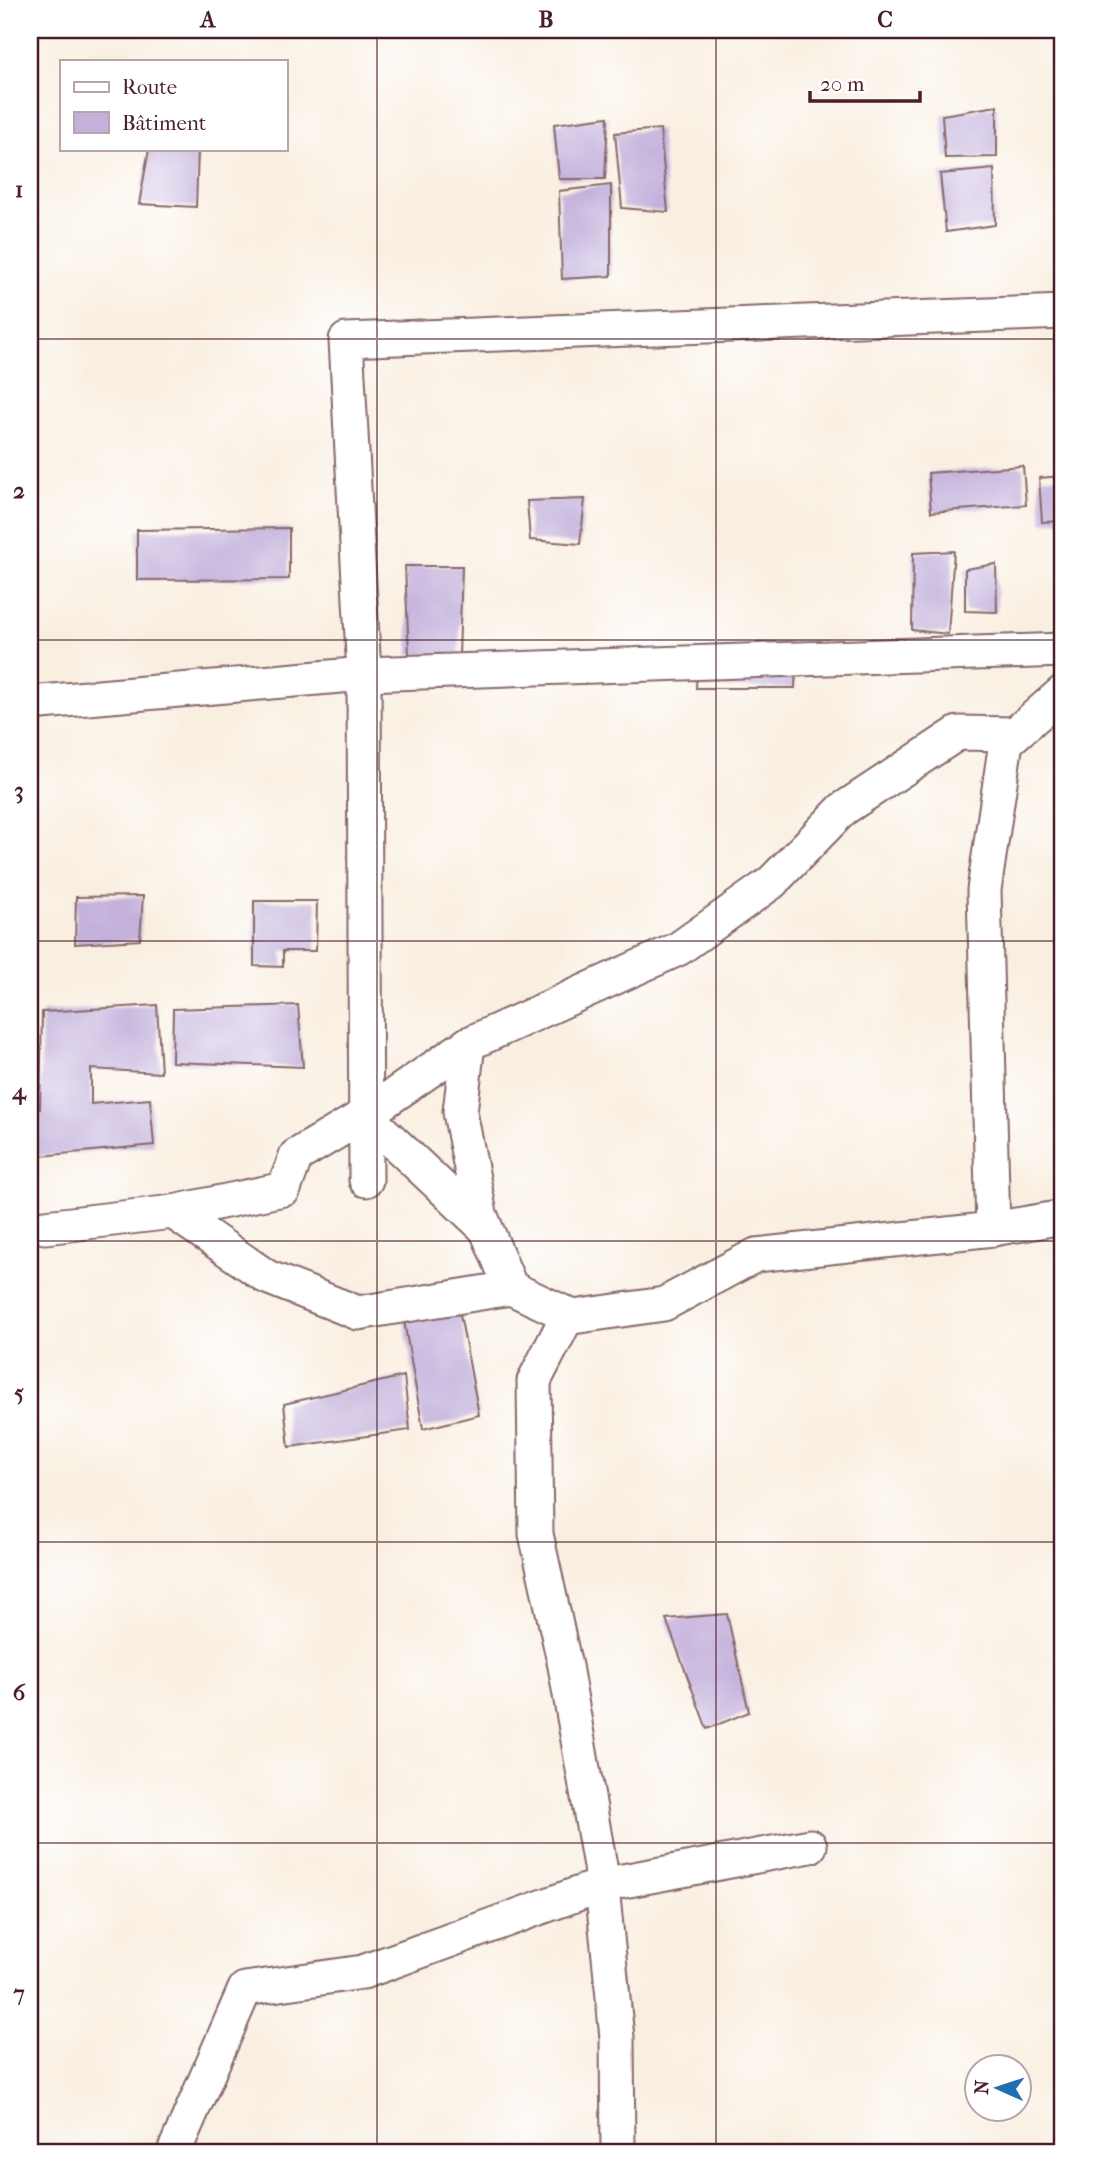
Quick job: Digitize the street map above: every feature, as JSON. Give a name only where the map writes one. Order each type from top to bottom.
[{"type":"street","points":[[366,1180],[364,674],[345,340],[1063,312]]},
{"type":"street","points":[[30,704],[364,674],[1063,650]]},
{"type":"street","points":[[993,1229],[984,890],[1006,742],[1063,692]]},
{"type":"street","points":[[45,1227],[173,1212],[284,1189],[296,1156],[365,1115],[468,1044],[678,949],[771,883],[843,809],[958,733],[1015,734]]},
{"type":"street","points":[[468,1044],[460,1112],[480,1214],[511,1288]]},
{"type":"street","points":[[365,1115],[486,1229]]},
{"type":"street","points":[[173,1212],[267,1277],[358,1313],[511,1288],[573,1317],[664,1304],[756,1255],[993,1229],[1063,1217]]},
{"type":"street","points":[[568,1315],[534,1381],[536,1534],[565,1666],[602,1885],[617,2038],[618,2152]]},
{"type":"street","points":[[174,2152],[245,1989],[363,1972],[602,1885],[810,1846]]},
{"type":"building","points":[[997,106],[997,157],[945,158],[942,115]]},
{"type":"building","points":[[608,117],[605,179],[559,179],[554,124]]},
{"type":"building","points":[[660,129],[668,212],[622,208],[615,133]]},
{"type":"building","points":[[149,150],[198,150],[196,207],[139,204]]},
{"type":"building","points":[[994,169],[995,225],[946,232],[940,174]]},
{"type":"building","points":[[611,185],[611,276],[562,279],[559,191]]},
{"type":"building","points":[[1023,466],[1026,505],[931,512],[928,473]]},
{"type":"building","points":[[1063,476],[1063,521],[1042,522],[1039,478]]},
{"type":"building","points":[[585,499],[580,544],[530,540],[527,501]]},
{"type":"building","points":[[289,528],[289,579],[137,580],[137,530]]},
{"type":"building","points":[[954,551],[948,634],[912,630],[913,553]]},
{"type":"building","points":[[996,564],[997,612],[965,611],[965,569]]},
{"type":"building","points":[[405,566],[462,566],[459,656],[409,655]]},
{"type":"building","points":[[797,642],[795,688],[696,688],[698,650]]},
{"type":"building","points":[[143,896],[140,940],[75,944],[76,897]]},
{"type":"building","points":[[254,901],[317,901],[316,951],[283,951],[283,967],[254,966]]},
{"type":"building","points":[[157,1005],[161,1073],[91,1069],[91,1104],[150,1099],[154,1145],[31,1157],[30,1110],[40,1109],[42,1012]]},
{"type":"building","points":[[298,1005],[303,1067],[172,1062],[173,1009]]},
{"type":"building","points":[[460,1314],[479,1415],[423,1429],[404,1321]]},
{"type":"building","points":[[404,1376],[410,1430],[289,1447],[284,1404]]},
{"type":"building","points":[[727,1614],[749,1712],[707,1729],[666,1619]]}]
